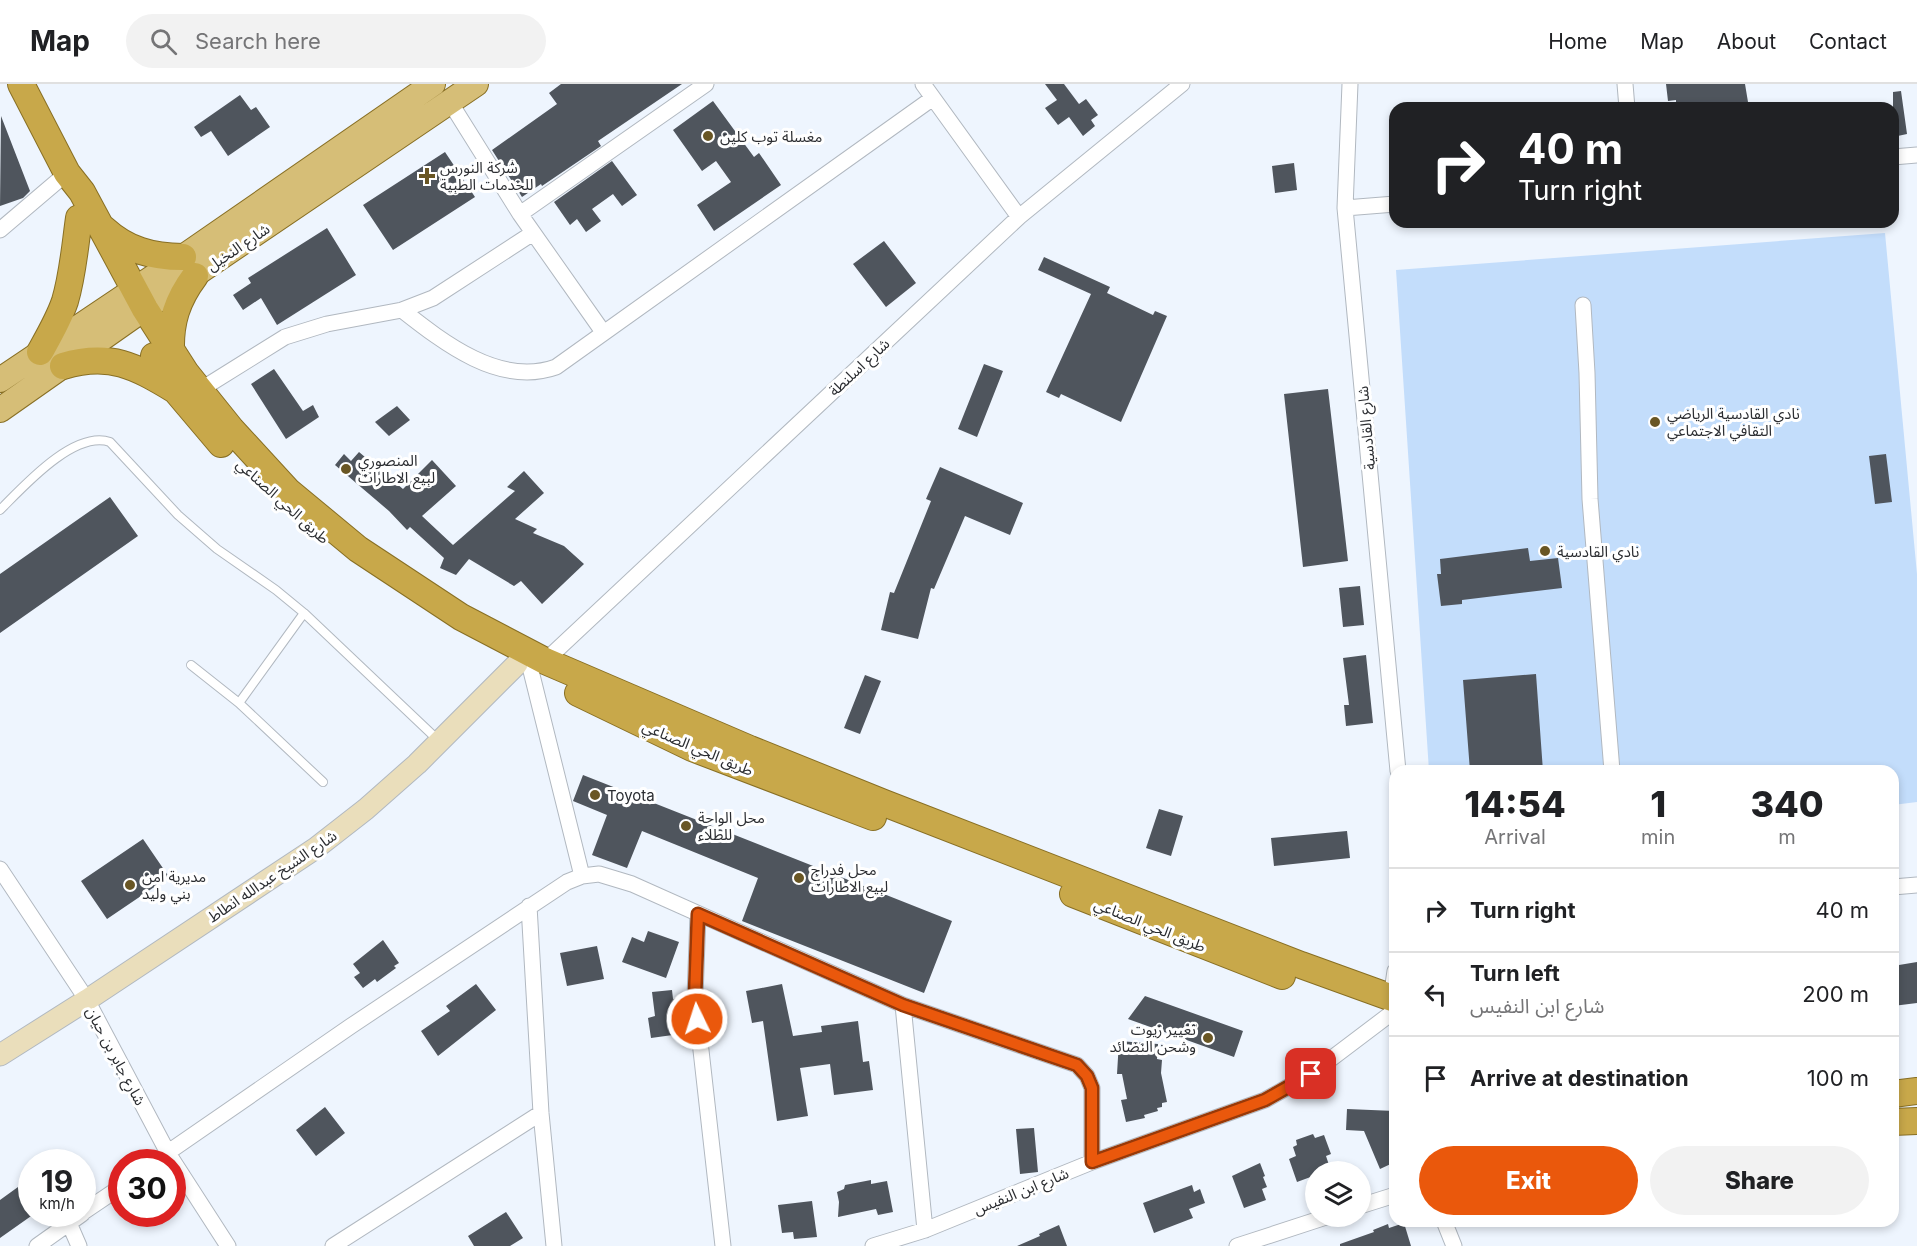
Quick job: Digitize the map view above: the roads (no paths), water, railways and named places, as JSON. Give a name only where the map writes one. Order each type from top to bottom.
[{"type":"highway","points":[[21,84],[67,173],[82,192],[90,223],[132,304]]},
{"type":"highway","points":[[90,223],[139,251],[168,257],[189,267],[171,324],[171,352]]},
{"type":"highway","points":[[40,352],[54,328],[90,223]]},
{"type":"highway","name":"طريق الحي الصناعي","points":[[132,304],[171,352],[189,391]]},
{"type":"highway","name":"طريق الحي الصناعي","points":[[132,304],[225,448],[282,504],[352,563],[455,631],[531,665],[692,748],[977,855],[1231,957],[1389,1006]]},
{"type":"highway","points":[[63,366],[84,360],[114,361],[134,367],[189,391]]},
{"type":"highway","points":[[1899,1093],[1917,1090]]},
{"type":"highway","points":[[1899,1122],[1917,1120]]},
{"type":"main road","name":"شارع النخيل","points":[[189,267],[433,84]]},
{"type":"main road","name":"شارع النخيل","points":[[0,380],[40,352],[132,304],[476,84]]},
{"type":"main road","name":"شارع النخيل","points":[[0,410],[63,366],[132,304]]},
{"type":"main road","name":"شارع الشيخ عبدالله انطاط","points":[[0,1055],[316,848],[366,809],[439,741],[531,665]]},
{"type":"street","points":[[520,214],[706,84]]},
{"type":"street","points":[[923,84],[1020,217]]},
{"type":"street","name":"شارع اسلنطة","points":[[531,665],[1020,217],[1182,84]]},
{"type":"street","name":"شارع القادسية","points":[[1350,84],[1345,208],[1397,765]]},
{"type":"street","points":[[1625,84],[1626,102]]},
{"type":"street","points":[[402,310],[436,337],[489,364],[517,373],[537,372],[556,367],[933,98]]},
{"type":"street","points":[[450,102],[520,214],[603,332]]},
{"type":"street","points":[[1899,156],[1917,155]]},
{"type":"street","points":[[0,230],[67,173]]},
{"type":"street","points":[[1345,208],[1389,204]]},
{"type":"street","points":[[189,391],[285,337],[327,324],[402,310],[433,298],[533,233]]},
{"type":"street","points":[[1583,305],[1590,499],[1612,765]]},
{"type":"street","points":[[531,665],[582,876]]},
{"type":"street","name":"شارع جابر بن حيان","points":[[0,868],[87,1000],[166,1149]]},
{"type":"street","points":[[174,1149],[529,906],[567,882],[582,876],[599,874],[632,884],[903,1005],[1077,1065],[1087,1076],[1092,1088],[1092,1162]]},
{"type":"street","points":[[1899,886],[1917,885]]},
{"type":"street","points":[[529,906],[541,1113],[554,1246]]},
{"type":"street","points":[[698,914],[695,997],[723,1246]]},
{"type":"street","points":[[903,1005],[925,1230]]},
{"type":"street","name":"شارع ابن النفيس","points":[[873,1246],[925,1230],[1092,1162],[1265,1100],[1311,1074],[1389,1009]]},
{"type":"street","points":[[333,1246],[541,1113]]},
{"type":"street","name":"شارع جابر بن حيان","points":[[186,1181],[228,1246]]},
{"type":"street","points":[[1371,1203],[1389,1197]]},
{"type":"street","points":[[1237,1246],[1305,1224]]},
{"type":"street","points":[[36,1246],[63,1227]]},
{"type":"street","points":[[71,1227],[79,1246]]},
{"type":"street","points":[[1446,1227],[1454,1246]]},
{"type":"lane","points":[[0,510],[37,474],[65,453],[88,441],[110,442],[119,449],[162,499],[196,531],[304,613],[439,741]]},
{"type":"lane","points":[[239,703],[304,613]]},
{"type":"lane","points":[[192,665],[239,703],[323,782]]},
{"type":"place","name":"مغسلة توب كلين","points":[[708,136]]},
{"type":"place","name":"شركة النورس للخدمات الطبية","points":[[427,176]]},
{"type":"place","name":"نادي القادسية الرياضي التقافي الاجتماعي","points":[[1655,422]]},
{"type":"place","name":"المنصوري لبيع الاطارات","points":[[346,469]]},
{"type":"place","name":"نادي القادسية","points":[[1545,551]]},
{"type":"place","name":"Toyota","points":[[595,795]]},
{"type":"place","name":"محل الواحة للطلاء","points":[[686,826]]},
{"type":"place","name":"محل فدراج لبيع الاطارات","points":[[799,878]]},
{"type":"place","name":"مديرية امن بني وليد","points":[[130,885]]},
{"type":"place","name":"تغيير زيوت وشحن النضائد","points":[[1208,1038]]}]
